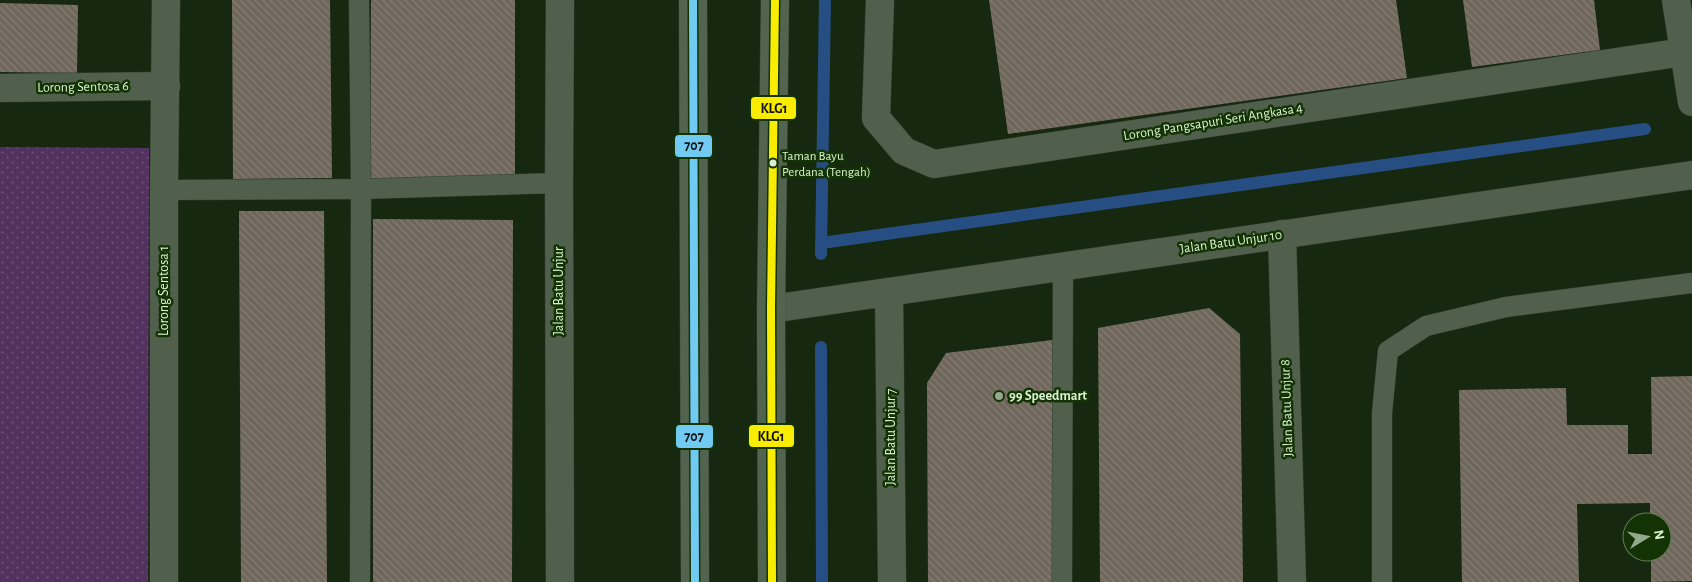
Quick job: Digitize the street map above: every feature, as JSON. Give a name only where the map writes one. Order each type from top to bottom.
[{"type":"main road","points":[[693,0],[696,582]]},
{"type":"main road","points":[[772,582],[771,308],[775,0]]},
{"type":"street","name":"Lorong Sentosa 1","points":[[164,582],[166,0]]},
{"type":"street","name":"Jalan Batu Unjur","points":[[560,0],[560,582]]},
{"type":"street","name":"Lorong Pangsapuri Seri Angkasa 4","points":[[880,0],[876,118],[904,151],[934,164],[1684,52]]},
{"type":"street","points":[[1676,0],[1691,92]]},
{"type":"street","name":"Lorong Sentosa 6","points":[[0,88],[166,86]]},
{"type":"street","name":"Jalan Batu Unjur 10","points":[[771,308],[1692,174]]},
{"type":"street","name":"Jalan Batu Unjur 8","points":[[1282,234],[1292,582]]},
{"type":"street","name":"Jalan Batu Unjur 7","points":[[889,292],[892,582]]},
{"type":"lane","points":[[359,0],[361,189],[360,582]]},
{"type":"lane","points":[[164,190],[361,189],[559,183]]},
{"type":"lane","points":[[1062,582],[1063,267]]},
{"type":"lane","points":[[1382,582],[1382,413],[1388,351],[1426,326],[1506,307],[1692,283]]},
{"type":"shaded area","points":[[0,147],[149,148],[148,582],[0,582]]},
{"type":"building","points":[[232,0],[330,0],[332,178],[233,179]]},
{"type":"building","points":[[371,0],[515,0],[515,178],[370,178]]},
{"type":"building","points":[[989,0],[1396,0],[1407,78],[1008,134]]},
{"type":"building","points":[[1463,0],[1594,0],[1600,50],[1472,67]]},
{"type":"building","points":[[0,3],[78,5],[77,73],[0,72]]},
{"type":"building","points":[[239,211],[324,211],[327,582],[241,582]]},
{"type":"building","points":[[373,219],[513,220],[512,582],[373,582]]},
{"type":"building","points":[[1209,308],[1240,334],[1243,582],[1100,582],[1098,328]]},
{"type":"building","points":[[1060,339],[1063,582],[928,582],[927,383],[946,353]]},
{"type":"building","points":[[1692,376],[1692,581],[1651,582],[1651,562],[1672,562],[1672,512],[1650,512],[1650,503],[1577,504],[1579,582],[1462,582],[1459,390],[1566,388],[1567,425],[1628,425],[1628,454],[1652,454],[1651,377]]},
{"type":"waterway","points":[[821,254],[825,0]]},
{"type":"waterway","points":[[821,243],[1645,129]]},
{"type":"waterway","points":[[821,347],[822,582]]},
{"type":"transit line","name":"707","points":[[693,0],[695,582]]},
{"type":"transit line","name":"KLG1","points":[[772,582],[771,309],[775,0]]},
{"type":"place","name":"Taman Bayu Perdana (Tengah)","points":[[773,163]]},
{"type":"place","name":"99 Speedmart","points":[[999,396]]}]
